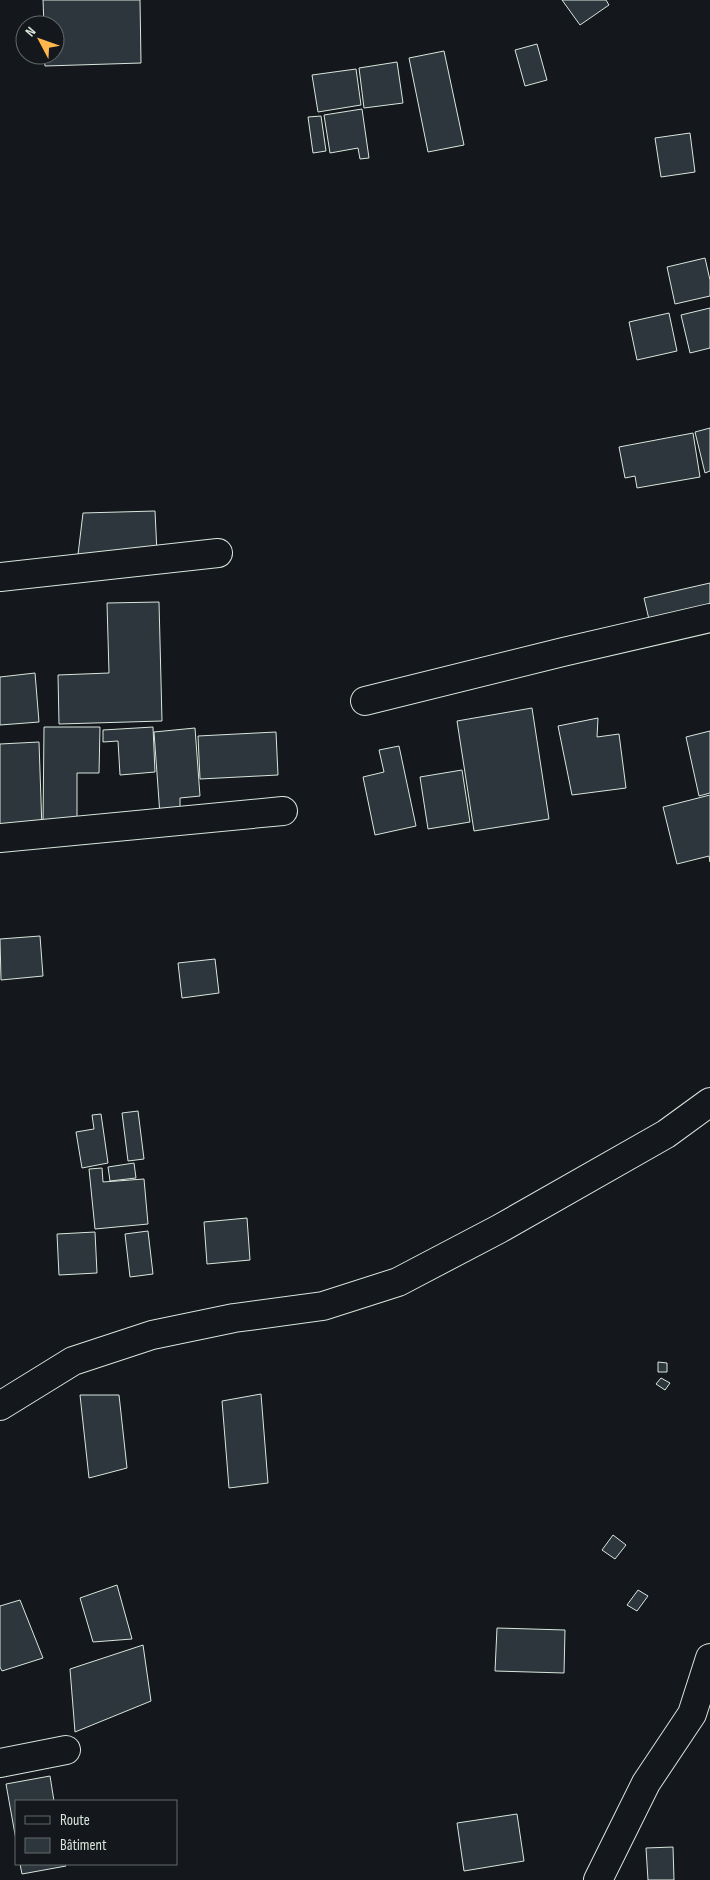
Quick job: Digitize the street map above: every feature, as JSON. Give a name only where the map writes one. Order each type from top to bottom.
[{"type":"street","points":[[0,577],[218,553]]},
{"type":"street","points":[[365,701],[710,618]]},
{"type":"street","points":[[0,838],[283,811]]},
{"type":"street","points":[[0,1406],[73,1361],[152,1335],[234,1318],[323,1306],[398,1282],[499,1229],[657,1139],[710,1102]]},
{"type":"street","points":[[598,1880],[646,1783],[692,1714],[710,1658]]},
{"type":"street","points":[[0,1763],[66,1750]]},
{"type":"building","points":[[43,0],[140,0],[141,63],[45,66],[65,65],[65,15],[44,15]]},
{"type":"building","points":[[562,0],[606,0],[609,5],[580,25]]},
{"type":"building","points":[[537,44],[547,80],[525,86],[515,50]]},
{"type":"building","points":[[444,51],[464,145],[428,152],[409,58]]},
{"type":"building","points":[[397,62],[403,103],[364,108],[359,68]]},
{"type":"building","points":[[356,69],[361,105],[318,112],[312,75]]},
{"type":"building","points":[[362,109],[369,158],[360,159],[358,148],[330,153],[324,115]]},
{"type":"building","points":[[321,116],[326,151],[313,153],[308,117]]},
{"type":"building","points":[[690,133],[695,172],[661,177],[655,138]]},
{"type":"building","points":[[705,258],[710,280],[710,296],[675,304],[667,267]]},
{"type":"building","points":[[710,308],[710,348],[690,353],[681,315]]},
{"type":"building","points":[[669,313],[677,351],[637,360],[629,322]]},
{"type":"building","points":[[710,428],[710,471],[705,473],[695,432]]},
{"type":"building","points":[[693,433],[700,477],[637,488],[635,476],[625,478],[619,447]]},
{"type":"building","points":[[155,511],[157,553],[77,563],[83,513]]},
{"type":"building","points":[[710,583],[710,616],[651,628],[644,598]]},
{"type":"building","points":[[159,602],[162,721],[59,724],[58,675],[109,673],[107,603]]},
{"type":"building","points":[[35,673],[39,722],[0,725],[0,677]]},
{"type":"building","points":[[532,708],[549,819],[474,831],[457,721]]},
{"type":"building","points":[[598,718],[597,737],[619,734],[626,788],[572,795],[558,726]]},
{"type":"building","points":[[44,727],[100,727],[99,773],[77,773],[77,826],[43,826]]},
{"type":"building","points":[[153,727],[155,772],[120,775],[118,741],[103,742],[103,730]]},
{"type":"building","points":[[195,728],[200,796],[180,798],[180,814],[160,815],[154,732]]},
{"type":"building","points":[[710,731],[710,793],[699,796],[686,737]]},
{"type":"building","points":[[276,732],[278,775],[200,779],[198,736]]},
{"type":"building","points":[[39,742],[42,829],[0,831],[0,744]]},
{"type":"building","points":[[399,746],[416,826],[375,835],[363,777],[384,772],[379,750]]},
{"type":"building","points":[[462,770],[470,822],[428,829],[420,777]]},
{"type":"building","points":[[710,795],[710,862],[709,856],[677,864],[663,807]]},
{"type":"building","points":[[40,936],[43,976],[1,980],[0,939]]},
{"type":"building","points":[[215,959],[219,993],[182,998],[178,963]]},
{"type":"building","points":[[138,1111],[144,1159],[128,1161],[122,1113]]},
{"type":"building","points":[[101,1114],[108,1163],[82,1168],[76,1132],[94,1129],[92,1115]]},
{"type":"building","points":[[134,1163],[136,1178],[110,1181],[108,1167]]},
{"type":"building","points":[[102,1168],[103,1182],[144,1179],[148,1224],[95,1229],[89,1169]]},
{"type":"building","points":[[247,1218],[250,1260],[207,1264],[204,1222]]},
{"type":"building","points":[[148,1231],[153,1274],[130,1277],[125,1234]]},
{"type":"building","points":[[95,1232],[97,1273],[59,1275],[57,1234]]},
{"type":"building","points":[[658,1362],[667,1363],[667,1372],[658,1372]]},
{"type":"building","points":[[661,1378],[670,1383],[665,1390],[656,1384]]},
{"type":"building","points":[[261,1394],[268,1483],[229,1488],[222,1401]]},
{"type":"building","points":[[80,1395],[119,1395],[127,1468],[89,1478]]},
{"type":"building","points":[[613,1535],[626,1545],[615,1559],[602,1550]]},
{"type":"building","points":[[117,1585],[132,1639],[93,1642],[80,1598]]},
{"type":"building","points":[[638,1590],[648,1596],[637,1611],[627,1605]]},
{"type":"building","points":[[20,1600],[43,1658],[2,1671],[0,1667],[0,1606]]},
{"type":"building","points":[[497,1628],[565,1630],[564,1673],[495,1671]]},
{"type":"building","points":[[143,1645],[151,1701],[75,1732],[70,1669]]},
{"type":"building","points":[[50,1776],[54,1800],[15,1800],[15,1834],[6,1784]]},
{"type":"building","points":[[517,1814],[524,1861],[464,1871],[457,1823]]},
{"type":"building","points":[[673,1847],[674,1880],[648,1880],[646,1848]]},
{"type":"building","points":[[20,1865],[66,1866],[22,1874]]}]
